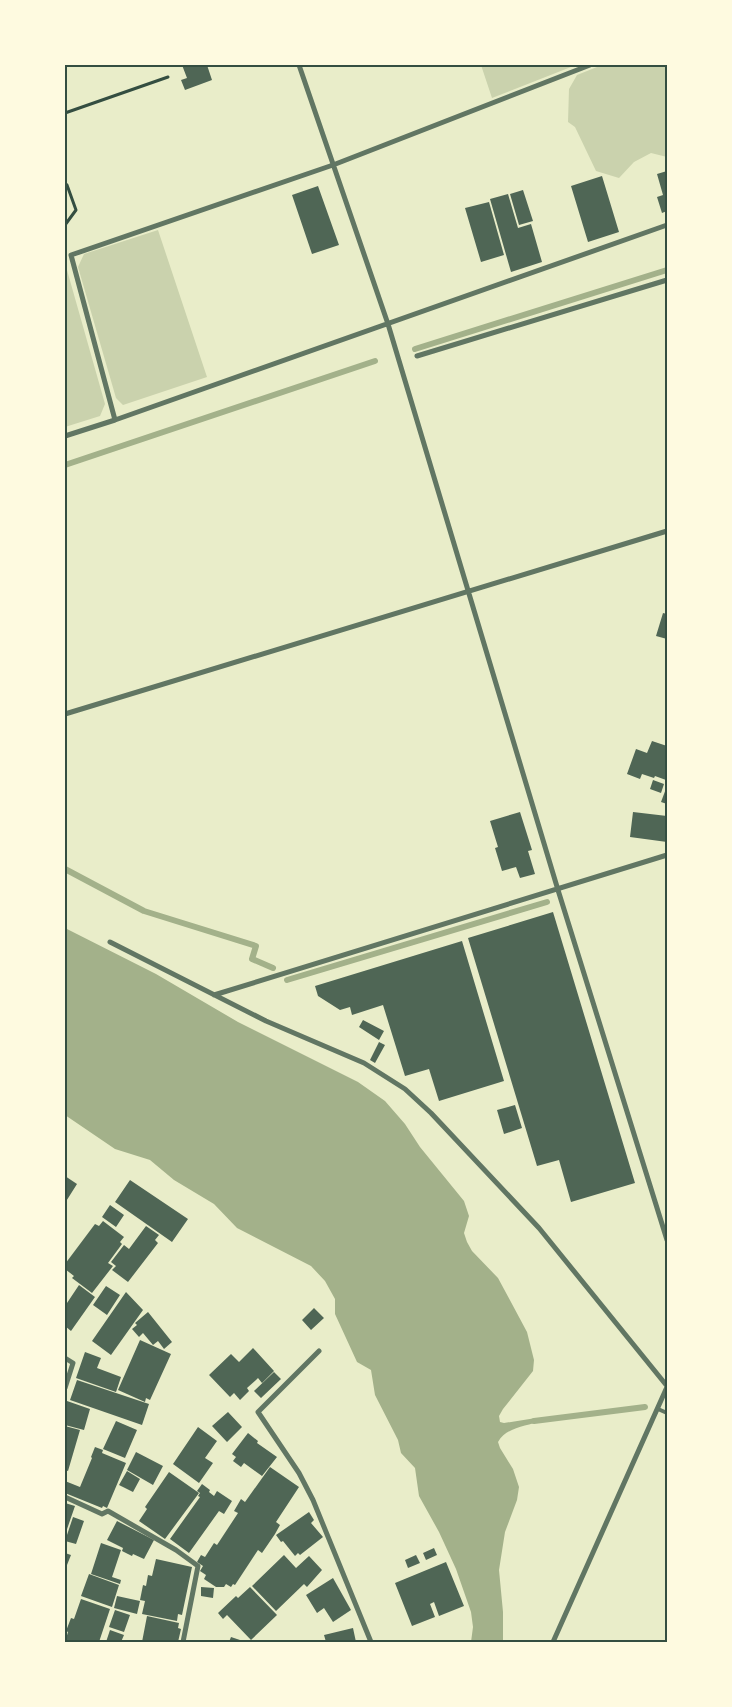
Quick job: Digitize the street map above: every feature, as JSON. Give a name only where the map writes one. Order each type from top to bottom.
[{"type":"street","points":[[299,65],[388,324],[558,890],[667,1240]]},
{"type":"street","points":[[115,420],[71,255],[333,165],[590,65]]},
{"type":"street","points":[[65,436],[667,225]]},
{"type":"street","points":[[417,356],[667,280]]},
{"type":"street","points":[[65,714],[667,531]]},
{"type":"street","points":[[214,996],[667,855]]},
{"type":"street","points":[[110,942],[266,1021],[364,1063],[405,1089],[431,1113],[539,1228],[667,1386],[553,1642]]},
{"type":"street","points":[[319,1351],[258,1412],[299,1474],[313,1500],[371,1642]]},
{"type":"street","points":[[65,1358],[73,1363],[65,1388]]},
{"type":"street","points":[[65,1497],[102,1514],[108,1511],[176,1550],[198,1566],[182,1642]]},
{"type":"lane","points":[[658,1408],[667,1413]]},
{"type":"path","points":[[65,113],[168,77]]},
{"type":"path","points":[[65,183],[76,210],[65,225]]},
{"type":"shaded area","points":[[481,65],[576,65],[492,98]]},
{"type":"shaded area","points":[[602,65],[667,65],[667,157],[651,153],[634,162],[619,178],[596,171],[575,127],[568,122],[569,89],[577,75]]},
{"type":"shaded area","points":[[158,230],[207,377],[123,405],[116,398],[78,267],[84,254]]},
{"type":"shaded area","points":[[65,263],[105,404],[100,416],[65,427]]},
{"type":"shaded area","points":[[65,928],[156,974],[238,1022],[358,1082],[385,1101],[464,1201],[469,1216],[464,1233],[467,1242],[472,1251],[498,1278],[527,1332],[534,1360],[533,1371],[503,1409],[499,1416],[500,1422],[536,1418],[541,1420],[512,1430],[498,1442],[513,1469],[519,1487],[517,1500],[505,1532],[499,1570],[503,1612],[503,1642],[471,1642],[473,1627],[471,1612],[456,1569],[439,1532],[419,1496],[415,1468],[401,1453],[398,1440],[375,1395],[371,1370],[357,1362],[335,1314],[335,1299],[325,1281],[311,1266],[237,1228],[214,1204],[174,1180],[150,1160],[115,1149],[65,1115]]},
{"type":"building","points":[[182,65],[207,65],[212,80],[185,90],[181,80],[187,78]]},
{"type":"building","points":[[667,171],[667,211],[662,213],[657,197],[663,195],[657,174]]},
{"type":"building","points":[[602,176],[619,232],[588,242],[571,186]]},
{"type":"building","points":[[318,186],[339,245],[312,254],[292,195]]},
{"type":"building","points":[[523,190],[533,221],[519,225],[510,194]]},
{"type":"building","points":[[508,194],[518,228],[531,224],[542,262],[511,272],[490,199]]},
{"type":"building","points":[[489,202],[504,255],[481,262],[465,208]]},
{"type":"building","points":[[663,613],[667,614],[667,639],[656,636]]},
{"type":"building","points":[[652,741],[667,746],[666,780],[642,774],[640,779],[627,774],[636,749],[647,753]]},
{"type":"building","points":[[653,780],[664,784],[661,793],[650,789]]},
{"type":"building","points":[[667,786],[667,804],[661,802]]},
{"type":"building","points":[[520,812],[532,850],[528,851],[535,874],[520,878],[516,867],[502,871],[495,848],[498,847],[490,821]]},
{"type":"building","points":[[633,812],[667,816],[667,842],[630,837]]},
{"type":"building","points":[[553,912],[635,1183],[571,1202],[559,1160],[537,1166],[468,938]]},
{"type":"building","points":[[462,941],[504,1081],[439,1101],[429,1069],[405,1076],[383,1005],[352,1015],[350,1007],[340,1010],[318,996],[315,986]]},
{"type":"building","points":[[363,1020],[384,1031],[379,1040],[359,1027]]},
{"type":"building","points":[[379,1042],[385,1045],[375,1063],[370,1060]]},
{"type":"building","points":[[515,1105],[522,1128],[504,1134],[497,1110]]},
{"type":"building","points":[[65,1176],[77,1184],[65,1203]]},
{"type":"building","points":[[130,1180],[188,1219],[172,1242],[115,1202]]},
{"type":"building","points":[[110,1205],[124,1215],[116,1227],[102,1217]]},
{"type":"building","points":[[103,1221],[124,1237],[120,1242],[122,1244],[108,1263],[113,1266],[92,1293],[72,1278],[74,1276],[65,1269],[65,1264],[95,1224],[99,1226]]},
{"type":"building","points":[[146,1226],[159,1235],[155,1240],[158,1243],[128,1282],[112,1270],[116,1266],[111,1262],[124,1245],[129,1249]]},
{"type":"building","points":[[79,1285],[95,1297],[71,1331],[65,1326],[65,1306]]},
{"type":"building","points":[[106,1286],[120,1295],[107,1315],[93,1305]]},
{"type":"building","points":[[126,1292],[143,1310],[111,1355],[92,1341]]},
{"type":"building","points":[[314,1308],[324,1318],[311,1330],[302,1320]]},
{"type":"building","points":[[148,1312],[172,1342],[164,1349],[158,1341],[153,1345],[143,1333],[139,1337],[132,1329],[137,1325],[135,1323]]},
{"type":"building","points":[[140,1340],[171,1354],[150,1400],[146,1398],[145,1402],[118,1390]]},
{"type":"building","points":[[253,1348],[274,1371],[262,1383],[258,1378],[247,1388],[249,1391],[240,1400],[234,1393],[230,1397],[209,1375],[231,1354],[239,1362]]},
{"type":"building","points":[[85,1352],[101,1358],[97,1368],[121,1377],[116,1392],[76,1378]]},
{"type":"building","points":[[274,1372],[281,1379],[261,1398],[254,1391]]},
{"type":"building","points":[[77,1380],[149,1404],[142,1425],[70,1400]]},
{"type":"building","points":[[67,1401],[90,1409],[84,1430],[65,1425]]},
{"type":"building","points":[[228,1412],[242,1427],[227,1442],[212,1426]]},
{"type":"building","points":[[116,1421],[137,1430],[125,1458],[103,1449]]},
{"type":"building","points":[[65,1426],[80,1430],[68,1471],[65,1470]]},
{"type":"building","points":[[198,1427],[217,1441],[205,1458],[213,1463],[199,1483],[173,1464]]},
{"type":"building","points":[[248,1433],[258,1441],[257,1443],[277,1457],[262,1476],[244,1463],[241,1467],[233,1461],[236,1457],[232,1454]]},
{"type":"building","points":[[95,1447],[103,1450],[102,1453],[126,1463],[107,1508],[103,1506],[102,1508],[65,1493],[65,1481],[80,1487]]},
{"type":"building","points":[[136,1452],[163,1466],[153,1485],[127,1470]]},
{"type":"building","points":[[270,1467],[299,1487],[276,1522],[280,1525],[262,1553],[258,1550],[235,1585],[233,1584],[231,1587],[226,1584],[224,1587],[216,1587],[204,1579],[206,1575],[200,1571],[203,1566],[197,1562],[201,1555],[205,1557],[214,1543],[217,1545],[238,1513],[234,1511],[241,1499],[245,1502]]},
{"type":"building","points":[[127,1471],[140,1479],[133,1492],[119,1485]]},
{"type":"building","points":[[169,1472],[199,1493],[165,1539],[139,1521],[147,1509],[145,1507]]},
{"type":"building","points":[[202,1484],[214,1496],[217,1491],[232,1501],[224,1514],[219,1511],[189,1553],[170,1539],[200,1497],[198,1496],[200,1493],[197,1491]]},
{"type":"building","points":[[65,1503],[75,1506],[65,1535]]},
{"type":"building","points":[[309,1512],[314,1520],[311,1523],[323,1537],[300,1555],[298,1553],[295,1556],[276,1535]]},
{"type":"building","points":[[73,1517],[84,1521],[76,1544],[65,1541]]},
{"type":"building","points":[[117,1521],[154,1540],[144,1559],[122,1551],[123,1548],[107,1540]]},
{"type":"building","points":[[101,1543],[121,1550],[112,1577],[121,1580],[120,1584],[91,1574]]},
{"type":"building","points":[[434,1548],[437,1555],[426,1560],[423,1553]]},
{"type":"building","points":[[65,1553],[71,1555],[65,1570]]},
{"type":"building","points":[[284,1555],[296,1568],[309,1556],[322,1570],[307,1587],[304,1584],[276,1611],[252,1586]]},
{"type":"building","points":[[416,1555],[420,1563],[408,1568],[405,1560]]},
{"type":"building","points":[[156,1559],[192,1567],[182,1615],[178,1614],[177,1621],[142,1614],[145,1601],[140,1600],[143,1585],[146,1586],[148,1575],[152,1576]]},
{"type":"building","points":[[446,1562],[464,1606],[439,1616],[434,1602],[430,1604],[435,1617],[412,1626],[395,1583]]},
{"type":"building","points":[[89,1574],[119,1585],[112,1607],[81,1596]]},
{"type":"building","points":[[333,1578],[351,1610],[333,1622],[324,1608],[317,1613],[306,1595]]},
{"type":"building","points":[[201,1587],[214,1588],[213,1598],[201,1596]]},
{"type":"building","points":[[250,1587],[277,1615],[251,1640],[227,1615],[223,1619],[218,1613],[236,1596],[238,1598]]},
{"type":"building","points":[[117,1596],[140,1601],[137,1614],[114,1608]]},
{"type":"building","points":[[81,1599],[110,1609],[99,1642],[65,1642],[68,1632],[66,1631],[71,1618],[74,1619]]},
{"type":"building","points":[[115,1610],[130,1615],[124,1632],[109,1627]]},
{"type":"building","points":[[147,1616],[179,1623],[178,1628],[181,1629],[178,1642],[142,1642]]},
{"type":"building","points":[[353,1628],[356,1642],[326,1642],[324,1635]]},
{"type":"building","points":[[110,1630],[124,1635],[121,1642],[106,1642]]},
{"type":"building","points":[[231,1637],[246,1642],[229,1642]]},
{"type":"waterway","points":[[415,349],[667,270]]},
{"type":"waterway","points":[[65,465],[375,361]]},
{"type":"waterway","points":[[65,869],[144,911],[256,946],[252,959],[273,968]]},
{"type":"waterway","points":[[287,980],[547,902]]},
{"type":"waterway","points":[[534,1421],[645,1407]]}]
